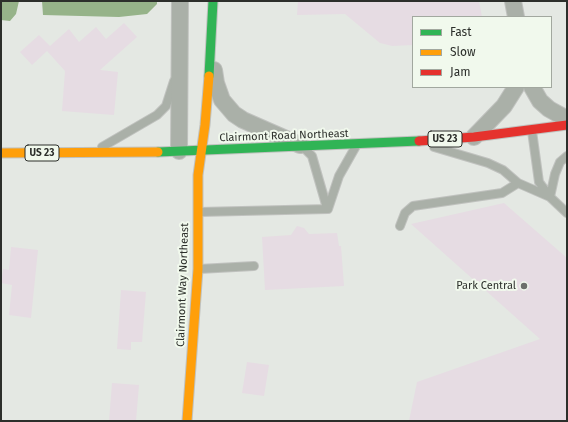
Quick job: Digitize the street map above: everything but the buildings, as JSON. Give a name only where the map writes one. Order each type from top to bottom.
[{"type":"main road","name":"Clairmont Way Northeast","points":[[187,421],[198,269],[198,175],[205,125],[212,39],[212,1]]},
{"type":"main road","name":"Clairmont Road Northeast","points":[[1,153],[201,151],[357,145],[474,137],[567,125]]},
{"type":"street","points":[[180,1],[180,151]]},
{"type":"street","points":[[513,1],[516,16]]},
{"type":"street","points":[[212,39],[216,83],[222,100],[226,106],[243,120],[304,147]]},
{"type":"street","points":[[474,137],[504,106],[515,88]]},
{"type":"street","points":[[533,88],[540,101],[549,109],[567,119]]},
{"type":"lane","points":[[92,153],[157,115],[166,106],[173,88],[180,55]]},
{"type":"lane","points":[[532,130],[539,182],[550,197],[567,213]]},
{"type":"lane","points":[[413,141],[488,163],[503,170],[518,183],[550,197]]},
{"type":"lane","points":[[328,209],[340,172],[357,145]]},
{"type":"lane","points":[[304,147],[312,156],[328,209]]},
{"type":"lane","points":[[550,197],[555,174],[560,162],[567,156]]},
{"type":"lane","points":[[400,226],[405,212],[413,206],[502,193],[518,183]]},
{"type":"lane","points":[[198,212],[328,209]]},
{"type":"lane","points":[[198,269],[254,266]]},
{"type":"shaded area","points":[[1,1],[19,1],[16,14],[10,21],[1,20]]},
{"type":"shaded area","points":[[42,1],[157,1],[157,4],[147,14],[119,17],[43,15]]},
{"type":"traffic: fast","points":[[209,76],[213,1]]},
{"type":"traffic: fast","points":[[158,152],[419,141]]},
{"type":"traffic: slow","points":[[187,421],[198,269],[198,175],[205,125],[209,76]]},
{"type":"traffic: slow","points":[[1,153],[158,152]]},
{"type":"traffic: jam","points":[[419,141],[474,137],[567,125]]},
{"type":"place","name":"Park Central","points":[[524,286]]}]
